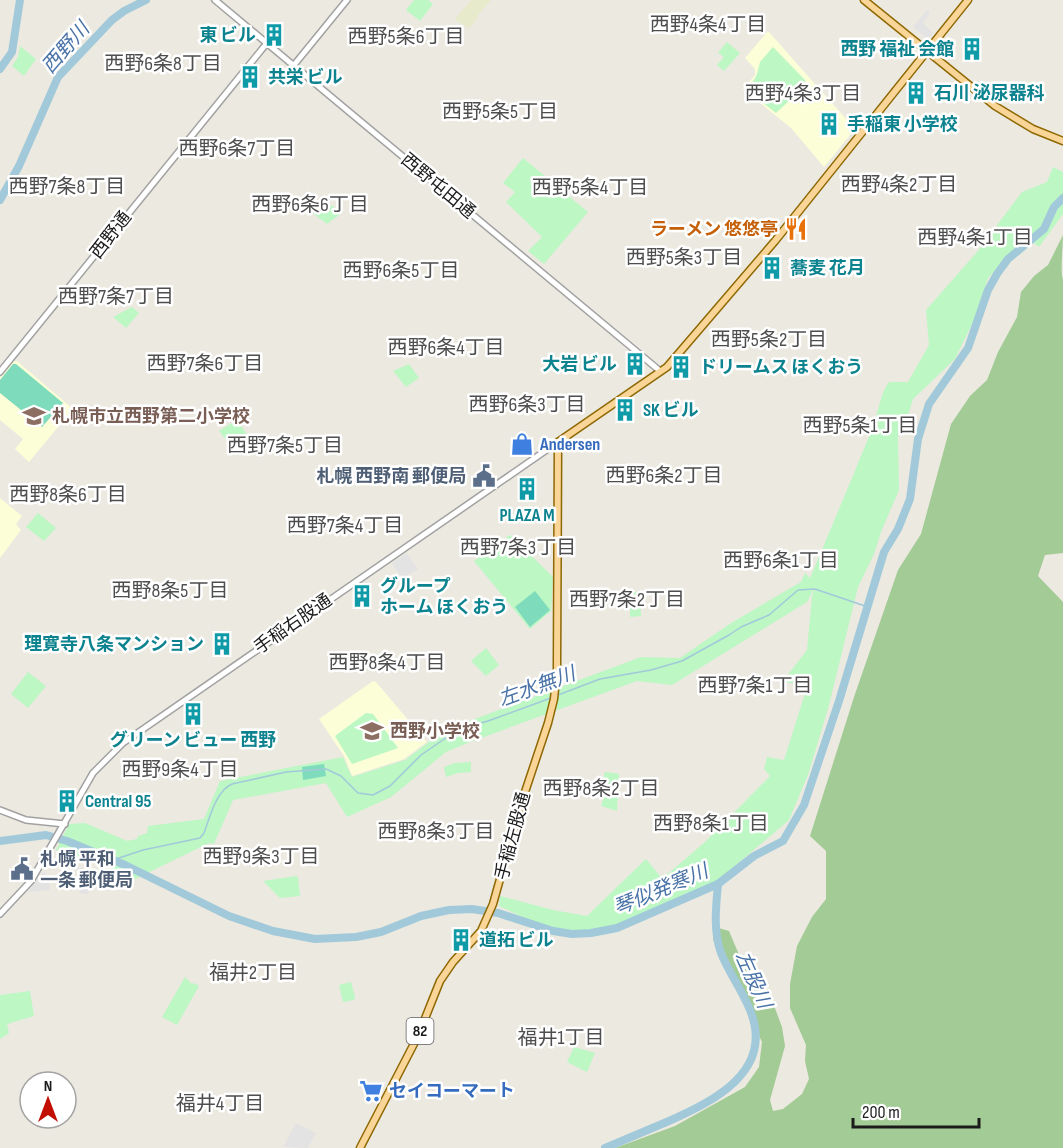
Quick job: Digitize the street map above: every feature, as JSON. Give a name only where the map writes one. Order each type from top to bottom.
[{"type":"main road","points":[[864,0],[995,106],[1033,129],[1063,141]]},
{"type":"main road","points":[[558,442],[667,367],[775,241],[968,0]]},
{"type":"main road","name":"手稲左股通","points":[[360,1148],[418,1036],[436,988],[444,974],[481,931],[493,904],[554,696],[557,663],[558,442]]},
{"type":"street","name":"西野屯田通","points":[[215,0],[660,371]]},
{"type":"street","points":[[294,66],[347,0]]},
{"type":"street","name":"西野通","points":[[0,372],[267,43]]},
{"type":"street","name":"手稲右股通","points":[[0,914],[31,881],[93,773],[123,743],[558,442]]},
{"type":"street","points":[[0,810],[26,820],[64,824]]},
{"type":"shaded area","points":[[471,0],[491,0],[469,29],[455,19]]},
{"type":"shaded area","points":[[927,10],[930,13],[923,23],[933,33],[930,37],[925,37],[913,27]]},
{"type":"shaded area","points":[[768,31],[855,129],[824,167],[791,128],[743,89],[755,75],[755,69],[745,58]]},
{"type":"shaded area","points":[[1063,235],[1063,553],[1045,555],[1038,576],[1063,602],[1063,1148],[615,1148],[675,1126],[745,1087],[759,1067],[762,1042],[746,1008],[739,983],[713,940],[715,927],[729,931],[740,957],[754,980],[770,995],[782,1027],[785,1046],[770,1100],[773,1111],[783,1109],[802,1094],[809,1079],[805,1061],[806,1045],[790,1008],[790,984],[797,946],[812,917],[826,899],[826,851],[810,836],[854,697],[898,570],[921,534],[951,424],[970,396],[987,380],[998,352],[1017,317],[1021,292],[1034,276],[1048,265]]},
{"type":"shaded area","name":"札幌市立西野第二小学校","points":[[13,361],[17,361],[73,409],[29,462],[15,449],[23,439],[0,420],[0,378]]},
{"type":"shaded area","points":[[0,498],[22,516],[16,524],[21,530],[0,558]]},
{"type":"shaded area","points":[[407,553],[418,569],[402,579],[392,563]]},
{"type":"shaded area","name":"西野小学校","points":[[373,681],[427,742],[404,759],[352,776],[344,756],[319,719]]},
{"type":"shaded area","points":[[77,867],[94,870],[88,894],[80,894]]},
{"type":"shaded area","points":[[44,872],[49,876],[50,890],[28,892]]},
{"type":"shaded area","points":[[296,1123],[316,1133],[308,1148],[283,1147]]},
{"type":"green space","points":[[414,0],[428,0],[433,4],[420,21],[406,10]]},
{"type":"green space","points":[[727,42],[740,53],[724,71],[717,65],[724,57],[718,53]]},
{"type":"green space","points":[[20,46],[36,59],[24,76],[12,66],[18,57]]},
{"type":"green space","points":[[773,47],[805,80],[805,86],[776,113],[748,91],[757,74],[760,62]]},
{"type":"green space","points":[[523,158],[588,212],[544,264],[528,251],[542,237],[506,202],[515,192],[503,183]]},
{"type":"green space","points":[[1053,167],[1063,172],[1063,214],[1039,247],[1034,243],[1022,242],[988,278],[974,320],[955,359],[913,399],[905,425],[898,436],[899,490],[874,554],[858,587],[828,709],[808,775],[789,820],[717,881],[618,925],[572,932],[538,924],[499,906],[500,896],[587,916],[646,859],[660,876],[669,873],[706,841],[770,776],[764,769],[767,757],[784,760],[807,687],[783,681],[807,650],[812,596],[816,585],[807,602],[672,685],[637,681],[470,742],[446,752],[391,797],[347,817],[326,783],[233,800],[214,844],[209,843],[133,880],[103,864],[56,850],[69,824],[85,823],[127,841],[137,839],[138,836],[147,833],[148,826],[204,819],[220,781],[343,757],[352,777],[405,760],[438,735],[439,729],[449,723],[456,726],[641,657],[680,658],[731,623],[801,582],[805,573],[810,578],[872,429],[886,387],[889,382],[908,382],[929,345],[926,310],[977,252],[1022,192],[1047,182]]},
{"type":"green space","points":[[321,198],[342,213],[327,224],[310,211]]},
{"type":"green space","points":[[132,307],[139,313],[126,328],[113,317]]},
{"type":"green space","points":[[13,364],[16,364],[63,403],[42,427],[0,393],[0,380]]},
{"type":"green space","points":[[409,364],[419,378],[406,387],[393,371]]},
{"type":"green space","points":[[237,420],[248,436],[231,446],[219,431]]},
{"type":"green space","points":[[38,513],[56,528],[44,541],[26,527]]},
{"type":"green space","points":[[510,535],[553,577],[551,611],[530,629],[474,561]]},
{"type":"green space","points":[[535,591],[550,610],[530,627],[515,607]]},
{"type":"green space","points":[[635,591],[640,596],[641,616],[630,617],[630,602],[623,604]]},
{"type":"green space","points":[[486,648],[499,665],[486,676],[471,661]]},
{"type":"green space","points":[[28,672],[46,686],[28,708],[11,694]]},
{"type":"green space","points":[[366,713],[373,714],[398,748],[352,764],[335,736]]},
{"type":"green space","points":[[471,762],[471,772],[446,777],[444,767],[455,763]]},
{"type":"green space","points":[[324,764],[326,776],[303,780],[302,767]]},
{"type":"green space","points":[[606,772],[619,774],[617,811],[601,806],[605,793],[604,774]]},
{"type":"green space","points":[[296,876],[300,896],[280,898],[263,881]]},
{"type":"green space","points":[[185,977],[192,984],[199,986],[177,1025],[162,1017]]},
{"type":"green space","points":[[351,982],[354,1000],[343,1002],[339,985]]},
{"type":"green space","points":[[30,991],[34,1016],[7,1024],[9,1033],[0,1039],[0,995]]},
{"type":"green space","points":[[574,1047],[595,1053],[587,1072],[567,1062]]},
{"type":"waterway","points":[[0,69],[12,52],[20,0]]},
{"type":"waterway","name":"西野川","points":[[0,200],[19,166],[58,77],[112,20],[146,0]]},
{"type":"waterway","name":"琴似発寒川","points":[[0,841],[46,835],[67,841],[125,865],[229,916],[273,931],[315,939],[356,937],[381,932],[421,916],[449,910],[472,909],[498,913],[553,931],[572,934],[591,933],[617,928],[718,884],[754,856],[783,841],[804,805],[839,701],[884,552],[898,529],[910,499],[918,439],[929,404],[968,348],[988,290],[997,274],[1008,259],[1044,229],[1054,207],[1063,198]]},
{"type":"waterway","name":"左水無川","points":[[558,695],[600,679],[651,670],[682,661],[741,627],[769,615],[798,590],[815,589],[868,607]]},
{"type":"waterway","name":"左水無川","points":[[113,860],[143,850],[200,838],[218,798],[226,787],[232,784],[286,772],[326,769],[341,776],[358,793],[373,795],[390,786],[421,755],[459,729],[551,698]]},
{"type":"waterway","name":"左股川","points":[[605,1148],[704,1104],[736,1081],[747,1067],[754,1050],[756,1031],[750,1010],[718,945],[716,918],[718,884]]},
{"type":"place","name":"東 ビル","points":[[274,35]]},
{"type":"place","name":"西野 福祉 会館","points":[[972,49]]},
{"type":"place","name":"共栄 ビル","points":[[250,77]]},
{"type":"place","name":"石川 泌尿器科","points":[[916,93]]},
{"type":"place","name":"手稲東 小学校","points":[[829,124]]},
{"type":"place","name":"ラーメン 悠悠亭","points":[[796,229]]},
{"type":"place","name":"蕎麦 花月","points":[[772,268]]},
{"type":"place","name":"大岩 ビル","points":[[635,364]]},
{"type":"place","name":"ドリームス ほくおう","points":[[681,367]]},
{"type":"place","name":"SK ビル","points":[[625,410]]},
{"type":"place","name":"札幌市立西野第二小学校","points":[[34,416]]},
{"type":"place","name":"Andersen","points":[[522,444]]},
{"type":"place","name":"札幌 西野南 郵便局","points":[[484,476]]},
{"type":"place","name":"PLAZA M","points":[[527,489]]},
{"type":"place","name":"グループ ホーム ほくおう","points":[[362,596]]},
{"type":"place","name":"理寛寺八条マンション","points":[[222,644]]},
{"type":"place","name":"グリーン ビュー 西野","points":[[193,714]]},
{"type":"place","name":"西野小学校","points":[[372,731]]},
{"type":"place","name":"Central 95","points":[[67,801]]},
{"type":"place","name":"札幌 平和 一条 郵便局","points":[[22,869]]},
{"type":"place","name":"道拓 ビル","points":[[461,940]]},
{"type":"place","name":"セイコーマート","points":[[371,1091]]},
{"type":"district","name":"西野4条4丁目","points":[[708,25]]},
{"type":"district","name":"西野5条6丁目","points":[[406,37]]},
{"type":"district","name":"西野6条8丁目","points":[[163,64]]},
{"type":"district","name":"西野4条3丁目","points":[[803,94]]},
{"type":"district","name":"西野5条5丁目","points":[[500,112]]},
{"type":"district","name":"西野6条7丁目","points":[[237,149]]},
{"type":"district","name":"西野4条2丁目","points":[[899,185]]},
{"type":"district","name":"西野7条8丁目","points":[[67,187]]},
{"type":"district","name":"西野5条4丁目","points":[[590,188]]},
{"type":"district","name":"西野6条6丁目","points":[[310,205]]},
{"type":"district","name":"西野4条1丁目","points":[[975,238]]},
{"type":"district","name":"西野5条3丁目","points":[[684,258]]},
{"type":"district","name":"西野6条5丁目","points":[[401,271]]},
{"type":"district","name":"西野7条7丁目","points":[[116,297]]},
{"type":"district","name":"西野5条2丁目","points":[[769,340]]},
{"type":"district","name":"西野6条4丁目","points":[[446,348]]},
{"type":"district","name":"西野7条6丁目","points":[[205,364]]},
{"type":"district","name":"西野6条3丁目","points":[[527,405]]},
{"type":"district","name":"西野5条1丁目","points":[[860,426]]},
{"type":"district","name":"西野7条5丁目","points":[[285,446]]},
{"type":"district","name":"西野6条2丁目","points":[[664,476]]},
{"type":"district","name":"西野8条6丁目","points":[[68,495]]},
{"type":"district","name":"西野7条4丁目","points":[[345,526]]},
{"type":"district","name":"西野7条3丁目","points":[[518,548]]},
{"type":"district","name":"西野6条1丁目","points":[[781,561]]},
{"type":"district","name":"西野8条5丁目","points":[[170,591]]},
{"type":"district","name":"西野7条2丁目","points":[[627,600]]},
{"type":"district","name":"西野8条4丁目","points":[[387,663]]},
{"type":"district","name":"西野7条1丁目","points":[[755,686]]},
{"type":"district","name":"西野9条4丁目","points":[[180,770]]},
{"type":"district","name":"西野8条2丁目","points":[[601,789]]},
{"type":"district","name":"西野8条1丁目","points":[[711,824]]},
{"type":"district","name":"西野8条3丁目","points":[[436,832]]},
{"type":"district","name":"西野9条3丁目","points":[[261,857]]},
{"type":"district","name":"福井2丁目","points":[[253,973]]},
{"type":"district","name":"福井1丁目","points":[[561,1038]]},
{"type":"district","name":"福井4丁目","points":[[220,1104]]}]
